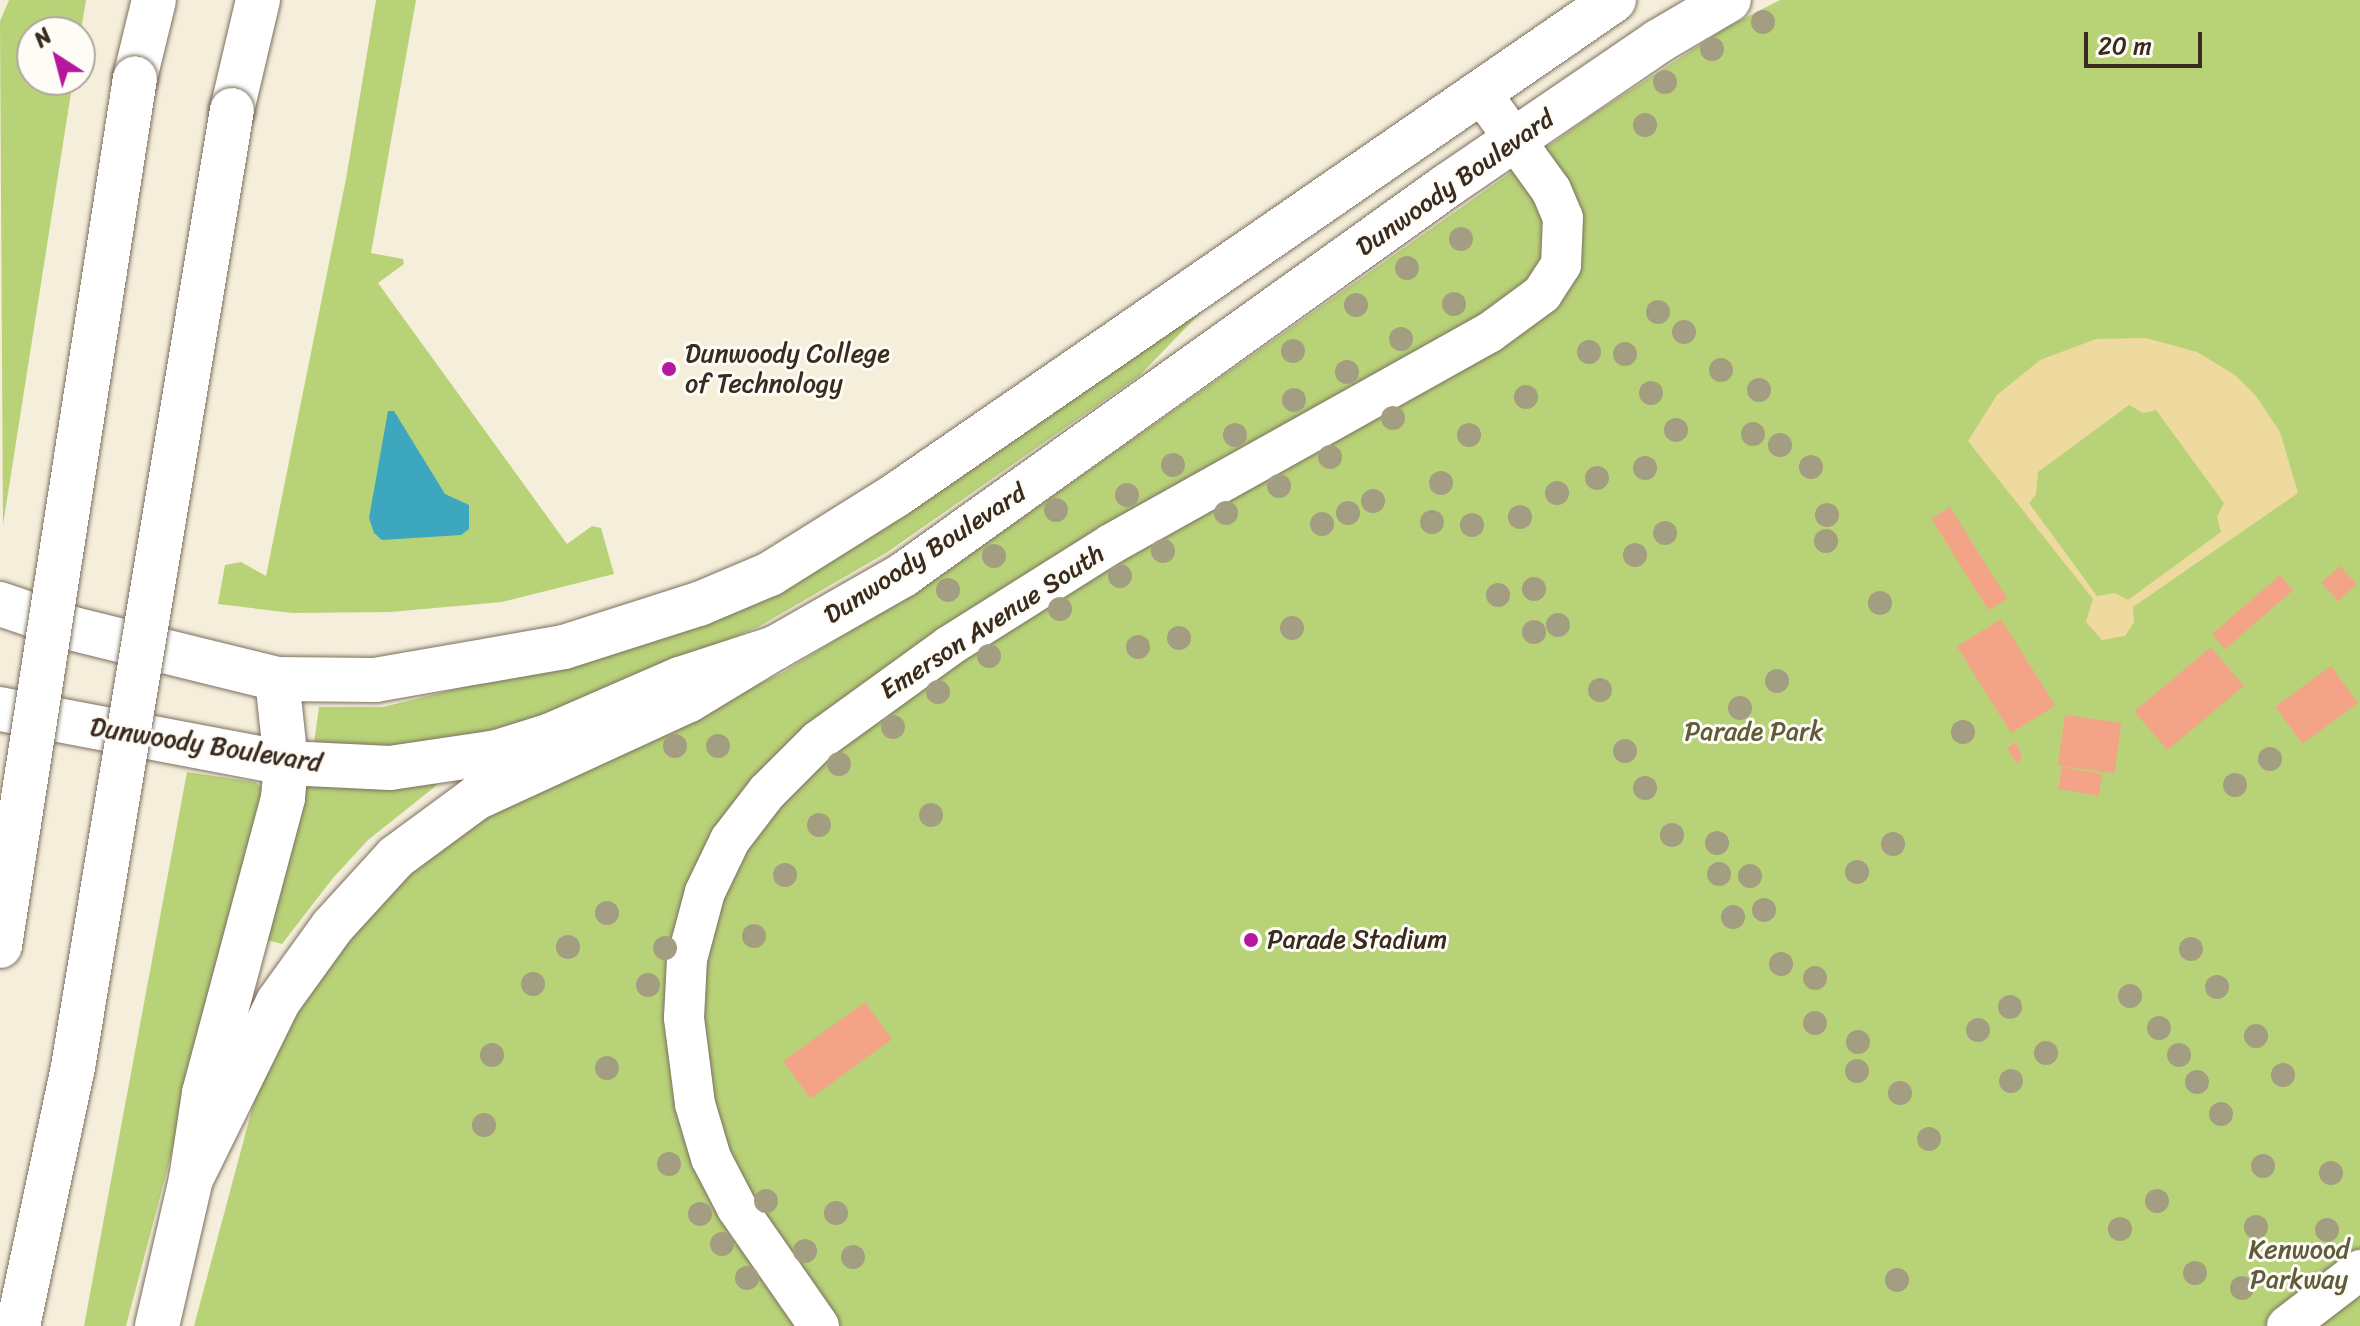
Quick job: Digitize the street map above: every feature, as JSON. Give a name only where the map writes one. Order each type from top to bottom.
[{"type":"main road","points":[[135,0],[135,78]]},
{"type":"main road","points":[[0,946],[135,78],[154,0]]},
{"type":"main road","points":[[232,110],[242,0]]},
{"type":"main road","points":[[18,1326],[73,1067],[232,110],[258,0]]},
{"type":"main road","points":[[0,604],[74,629],[277,679],[419,675],[564,647],[632,628],[770,574],[896,495],[1614,0]]},
{"type":"main road","name":"Dunwoody Boulevard","points":[[0,709],[286,763],[390,768],[497,752],[775,648],[903,575],[1514,141],[1659,41],[1729,0]]},
{"type":"main road","points":[[191,1179],[278,1002],[340,917],[396,857],[476,798],[689,700],[775,648]]},
{"type":"main road","points":[[157,1326],[191,1179],[204,1093],[260,896],[286,763],[277,679]]},
{"type":"street","name":"Emerson Avenue South","points":[[819,1326],[737,1208],[711,1158],[695,1104],[684,1018],[687,959],[705,892],[730,840],[775,784],[818,741],[949,646],[1111,544],[1489,333],[1542,294],[1561,265],[1563,218],[1551,190],[1481,93]]},
{"type":"street","points":[[2287,1326],[2360,1270]]},
{"type":"green space","points":[[9,0],[86,0],[83,16],[16,16],[16,96],[70,96],[3,525],[0,21]]},
{"type":"green space","points":[[376,0],[416,0],[371,253],[403,259],[404,264],[378,283],[567,544],[592,526],[601,528],[614,574],[502,602],[390,612],[292,613],[218,604],[225,565],[241,562],[266,576],[346,179]]},
{"type":"green space","name":"Parade Park","points":[[1780,0],[2360,0],[2360,1326],[194,1326],[259,1083],[313,980],[400,877],[499,806],[782,673],[942,574],[1591,116],[1727,27]]},
{"type":"green space","points":[[1202,311],[1139,376],[886,553],[758,627],[513,730],[384,747],[314,743],[319,707],[383,707],[607,652]]},
{"type":"green space","points":[[187,772],[255,782],[267,791],[126,1326],[84,1326]]},
{"type":"green space","points":[[434,778],[437,785],[368,840],[333,878],[282,944],[267,940],[305,786]]},
{"type":"sand","points":[[2146,338],[2197,352],[2235,375],[2256,396],[2280,432],[2298,493],[2133,607],[2134,622],[2125,636],[2102,640],[2086,622],[2093,599],[1968,441],[1997,395],[2040,360],[2096,339]],"holes":[[[2129,405],[2143,413],[2156,410],[2224,503],[2217,517],[2221,532],[2128,600],[2115,593],[2097,596],[2029,503],[2036,494],[2038,472]]]},
{"type":"water","points":[[388,411],[394,411],[445,494],[469,505],[469,529],[461,535],[382,540],[374,533],[369,518]]},
{"type":"building","points":[[1950,507],[2007,599],[1989,610],[1931,519]]},
{"type":"building","points":[[2340,566],[2357,585],[2338,601],[2321,583]]},
{"type":"building","points":[[2280,575],[2293,590],[2225,649],[2212,634]]},
{"type":"building","points":[[2001,619],[2055,706],[2011,733],[1957,647]]},
{"type":"building","points":[[2211,647],[2244,686],[2167,750],[2134,711]]},
{"type":"building","points":[[2331,666],[2358,703],[2302,744],[2275,707]]},
{"type":"building","points":[[2065,715],[2121,723],[2114,773],[2058,766]]},
{"type":"building","points":[[2016,742],[2022,759],[2016,763],[2007,748]]},
{"type":"building","points":[[2062,767],[2102,774],[2099,796],[2058,789]]},
{"type":"building","points":[[865,1002],[892,1039],[810,1099],[783,1061]]},
{"type":"place","name":"Dunwoody College of Technology","points":[[669,369]]},
{"type":"place","name":"Parade Stadium","points":[[1251,940]]},
{"type":"park label","name":"Kenwood Parkway","points":[[2299,1265]]}]
